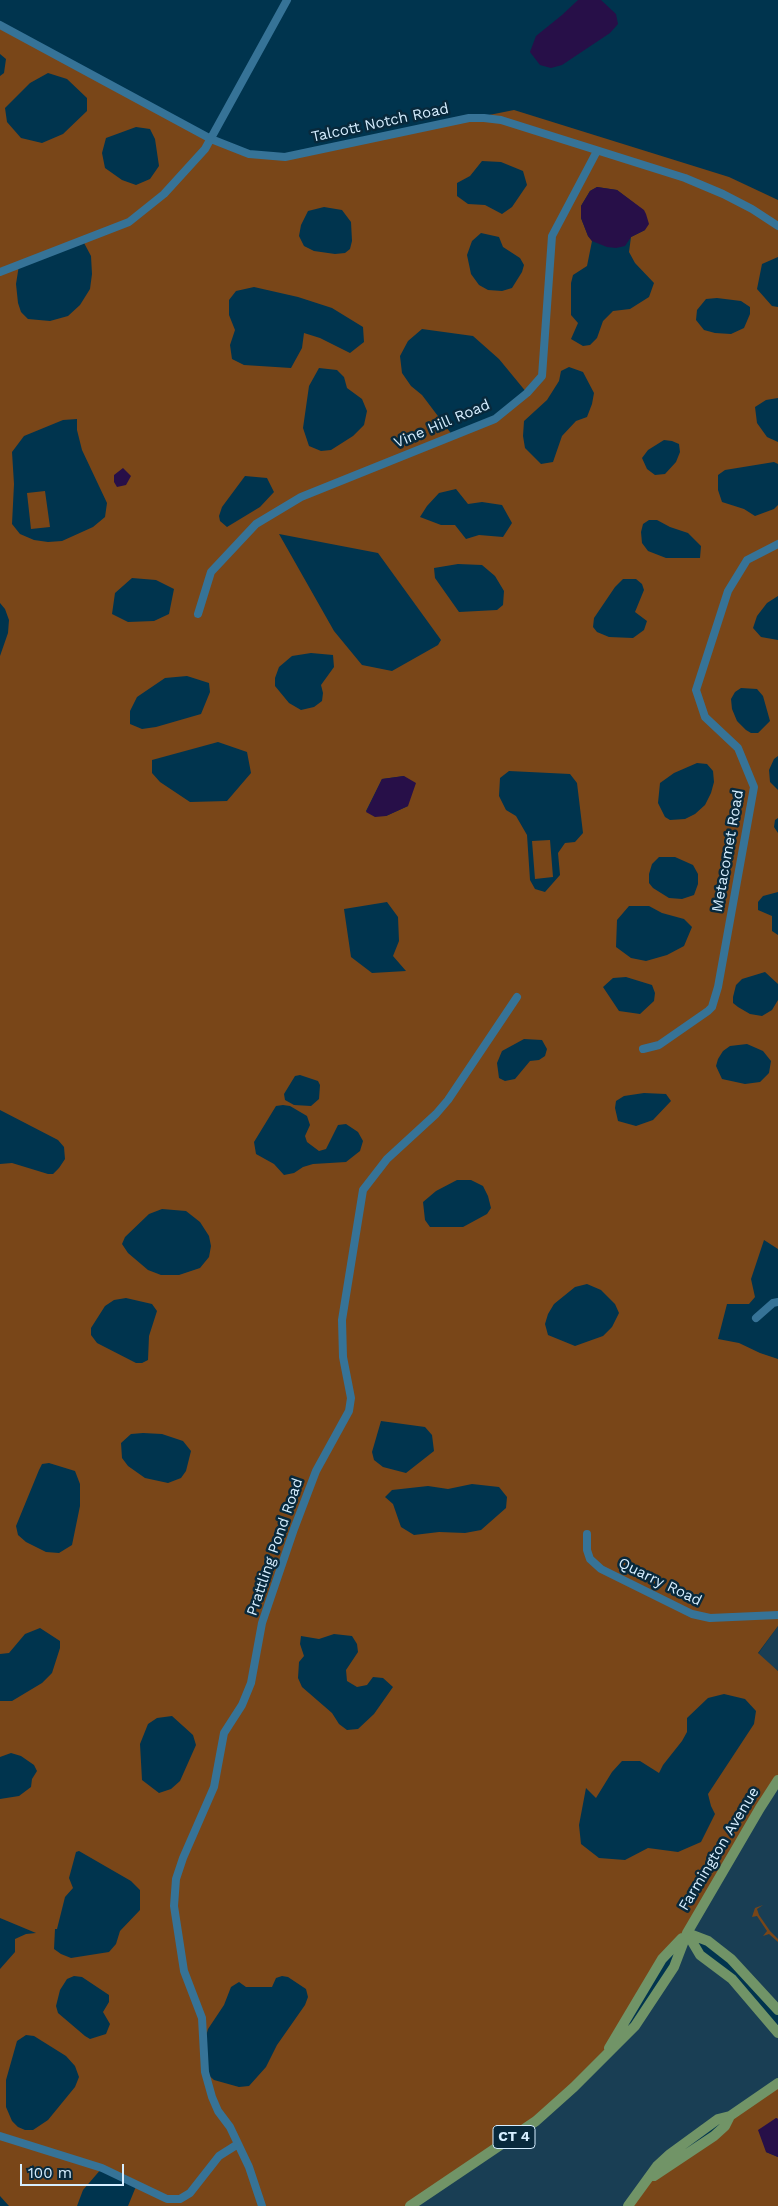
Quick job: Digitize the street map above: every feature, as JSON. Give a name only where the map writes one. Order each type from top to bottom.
[{"type":"main road","name":"Farmington Avenue","points":[[410,2206],[536,2121],[574,2087],[635,2026],[674,1967],[687,1933],[778,1780]]},
{"type":"main road","points":[[687,1933],[708,1941],[731,1959],[778,2010]]},
{"type":"main road","points":[[687,1933],[700,1955],[732,1979],[778,2033]]},
{"type":"main road","points":[[628,2206],[657,2166],[691,2137],[718,2119],[730,2116],[778,2083]]},
{"type":"street","points":[[0,272],[129,222],[164,194],[205,149],[287,0]]},
{"type":"street","name":"Talcott Notch Road","points":[[0,25],[211,139],[249,154],[286,158],[469,118],[501,120],[694,181],[745,205],[778,226]]},
{"type":"street","name":"Vine Hill Road","points":[[198,614],[211,572],[256,524],[301,497],[495,419],[527,393],[542,376],[552,236],[597,151]]},
{"type":"street","name":"Metacomet Road","points":[[643,1049],[659,1045],[708,1011],[712,1007],[718,987],[754,787],[738,748],[705,717],[696,690],[728,591],[747,560],[778,544]]},
{"type":"street","name":"Prattling Pond Road","points":[[262,2206],[255,2180],[230,2127],[218,2111],[205,2072],[202,2018],[184,1971],[176,1921],[174,1896],[176,1879],[183,1858],[214,1787],[224,1733],[242,1705],[251,1684],[262,1623],[294,1529],[316,1471],[348,1411],[351,1398],[343,1357],[342,1320],[363,1190],[387,1159],[436,1114],[448,1100],[517,997]]},
{"type":"street","points":[[756,1318],[773,1303],[778,1302]]},
{"type":"street","name":"Quarry Road","points":[[586,1534],[587,1550],[590,1559],[600,1569],[692,1614],[710,1618],[778,1615]]},
{"type":"street","points":[[0,2136],[102,2168],[167,2199],[180,2199],[190,2193],[219,2156],[238,2144]]},
{"type":"shaded area","points":[[578,0],[601,0],[616,14],[618,24],[610,33],[562,65],[551,68],[540,65],[530,52],[536,36]]},
{"type":"shaded area","points":[[0,25],[233,149],[275,158],[514,110],[729,177],[778,200],[778,257],[762,264],[757,289],[772,306],[778,307],[778,398],[766,400],[755,407],[757,423],[767,437],[778,442],[778,464],[774,462],[725,470],[718,475],[718,490],[722,502],[744,509],[755,516],[774,509],[778,505],[778,596],[767,603],[757,616],[753,628],[761,637],[778,640],[778,756],[774,759],[769,770],[770,782],[778,790],[778,818],[775,820],[774,827],[778,833],[778,892],[763,896],[758,902],[758,910],[772,916],[772,931],[778,935],[778,984],[765,972],[742,979],[736,985],[733,1003],[750,1014],[762,1016],[772,1010],[778,1000],[778,1249],[764,1240],[751,1279],[755,1297],[749,1304],[727,1304],[718,1339],[739,1343],[778,1359],[778,1626],[758,1653],[778,1671],[778,1780],[687,1933],[662,1959],[606,2053],[555,2105],[410,2206],[128,2206],[137,2184],[102,2168],[83,2190],[77,2206],[9,2206],[0,2196],[0,1969],[15,1952],[15,1939],[26,1934],[36,1933],[0,1918],[0,1799],[19,1796],[31,1787],[32,1779],[37,1771],[34,1765],[21,1756],[11,1753],[0,1757],[0,1701],[12,1701],[42,1683],[52,1673],[60,1648],[60,1641],[40,1628],[25,1634],[9,1653],[0,1654],[0,1164],[12,1163],[53,1174],[65,1159],[64,1147],[58,1140],[0,1110],[0,656],[8,633],[9,620],[5,609],[0,603],[0,76],[4,73],[6,59],[0,54]],"holes":[[[48,73],[67,79],[87,98],[87,111],[63,134],[42,143],[21,138],[7,122],[5,108],[30,83]],[[136,127],[150,129],[155,139],[159,166],[150,179],[136,185],[122,180],[105,168],[102,153],[106,138]],[[482,161],[501,162],[523,171],[527,185],[512,207],[502,214],[485,205],[468,204],[457,196],[457,183],[470,176]],[[597,187],[617,190],[643,210],[645,230],[631,237],[629,252],[635,263],[654,283],[649,297],[630,309],[613,311],[603,321],[597,338],[590,345],[583,346],[571,339],[578,323],[571,315],[571,283],[573,275],[587,266],[592,241],[581,218],[581,206],[590,191]],[[324,207],[342,210],[351,222],[352,241],[350,249],[345,253],[335,254],[314,251],[304,246],[299,236],[301,225],[308,211]],[[481,233],[499,237],[503,247],[520,258],[524,265],[512,288],[502,291],[488,290],[479,285],[471,274],[467,255],[472,241]],[[83,241],[91,256],[92,274],[90,289],[80,305],[68,316],[50,321],[28,319],[21,312],[18,303],[16,284],[19,265]],[[254,287],[298,297],[332,308],[363,327],[364,342],[350,353],[320,338],[304,333],[302,348],[291,368],[244,365],[232,359],[230,345],[235,330],[229,315],[229,300],[236,291]],[[717,298],[741,301],[750,307],[750,314],[744,328],[731,334],[704,330],[696,320],[697,310],[706,299]],[[422,329],[473,336],[499,359],[527,393],[495,419],[453,436],[422,395],[411,386],[402,373],[400,356],[408,341]],[[569,367],[583,372],[594,393],[592,404],[587,417],[576,421],[562,436],[553,462],[541,464],[525,448],[523,436],[524,421],[547,400],[559,381],[561,371]],[[319,368],[337,370],[344,377],[347,388],[362,399],[367,411],[364,425],[353,436],[331,450],[321,451],[309,446],[303,428],[309,386]],[[77,419],[77,430],[82,450],[107,503],[105,517],[93,527],[62,541],[34,540],[20,534],[12,524],[14,484],[12,452],[24,436],[63,420]],[[664,440],[679,444],[680,452],[676,462],[665,474],[655,475],[647,469],[642,458],[648,450]],[[245,476],[267,478],[274,492],[260,507],[227,527],[220,521],[219,516],[222,507]],[[456,489],[468,504],[482,502],[502,505],[512,523],[503,537],[479,535],[466,539],[455,525],[441,525],[420,517],[439,493]],[[649,520],[657,520],[688,533],[701,546],[700,558],[666,558],[648,551],[642,543],[641,532],[643,524]],[[279,534],[378,553],[441,640],[438,645],[392,671],[362,665],[334,631]],[[458,564],[482,565],[495,576],[504,591],[503,605],[497,610],[459,612],[435,578],[434,568]],[[132,578],[156,580],[174,589],[169,614],[154,621],[128,622],[112,614],[115,593]],[[623,579],[636,579],[642,584],[644,590],[635,612],[647,621],[644,630],[633,638],[609,637],[597,632],[593,627],[594,618],[615,587]],[[311,653],[333,655],[334,667],[321,685],[322,701],[314,707],[301,710],[289,703],[275,686],[275,678],[279,667],[292,656]],[[187,676],[209,683],[210,692],[201,714],[156,727],[142,729],[130,724],[130,711],[137,697],[165,678]],[[741,688],[757,689],[763,696],[770,721],[758,733],[751,733],[737,721],[732,709],[731,699],[735,692]],[[218,742],[247,752],[251,773],[227,801],[190,802],[160,782],[152,773],[152,760]],[[697,763],[707,764],[713,771],[714,782],[705,805],[695,814],[685,819],[670,820],[665,817],[658,803],[660,783],[674,773]],[[509,771],[570,774],[577,783],[583,833],[575,842],[565,843],[558,853],[560,875],[545,892],[535,889],[530,880],[527,835],[516,816],[506,810],[499,796],[500,778]],[[404,776],[408,806],[386,816],[366,811],[382,779]],[[659,857],[675,857],[693,865],[698,874],[698,884],[694,895],[682,899],[669,898],[653,888],[649,883],[649,874],[652,864]],[[387,902],[398,917],[399,941],[393,956],[406,971],[372,973],[351,957],[344,909]],[[629,906],[649,906],[662,913],[684,919],[692,927],[684,946],[667,955],[646,961],[631,958],[616,947],[617,920]],[[626,977],[652,985],[655,993],[654,1001],[640,1014],[619,1011],[603,987],[613,978]],[[524,1039],[542,1040],[547,1049],[545,1056],[539,1060],[530,1061],[515,1079],[505,1081],[499,1078],[497,1063],[502,1051]],[[747,1044],[763,1051],[771,1061],[769,1073],[760,1082],[745,1084],[722,1079],[716,1066],[723,1051],[730,1046]],[[300,1075],[318,1081],[320,1085],[319,1099],[311,1106],[294,1105],[285,1100],[284,1094],[295,1076]],[[644,1093],[666,1094],[671,1101],[653,1120],[636,1126],[618,1121],[615,1108],[616,1101],[624,1096]],[[276,1106],[290,1106],[307,1116],[310,1125],[305,1136],[307,1142],[319,1151],[326,1149],[338,1125],[346,1124],[358,1132],[363,1141],[360,1151],[346,1162],[313,1164],[303,1167],[294,1173],[284,1175],[274,1164],[256,1154],[254,1142]],[[457,1180],[471,1180],[483,1186],[491,1208],[487,1214],[463,1227],[430,1227],[425,1220],[423,1202],[436,1191]],[[162,1209],[186,1211],[200,1222],[209,1236],[211,1246],[209,1257],[200,1268],[179,1275],[161,1275],[148,1270],[128,1253],[122,1244],[125,1237],[149,1214]],[[587,1284],[601,1290],[615,1304],[619,1313],[612,1327],[603,1336],[575,1346],[548,1335],[545,1324],[548,1314],[554,1304],[575,1287]],[[126,1298],[152,1304],[157,1311],[149,1336],[148,1360],[136,1363],[97,1343],[91,1335],[91,1328],[105,1306],[114,1300]],[[381,1421],[425,1427],[432,1435],[434,1451],[406,1473],[383,1467],[374,1460],[372,1452]],[[131,1434],[162,1434],[183,1441],[191,1451],[186,1471],[181,1478],[168,1483],[145,1478],[128,1466],[122,1458],[121,1443]],[[49,1463],[75,1471],[80,1484],[80,1506],[72,1545],[59,1553],[46,1552],[26,1542],[18,1535],[16,1526],[42,1464]],[[472,1484],[499,1487],[507,1497],[506,1508],[481,1530],[465,1533],[439,1532],[414,1535],[401,1527],[393,1504],[385,1497],[392,1490],[428,1486],[448,1489]],[[334,1634],[352,1636],[357,1644],[358,1652],[346,1670],[347,1681],[357,1687],[367,1685],[373,1677],[383,1678],[393,1687],[374,1714],[358,1729],[347,1730],[339,1724],[332,1713],[302,1687],[298,1678],[299,1662],[304,1656],[300,1644],[301,1636],[319,1639]],[[724,1694],[745,1699],[756,1711],[754,1724],[708,1794],[715,1814],[701,1842],[678,1852],[648,1848],[625,1860],[599,1858],[581,1844],[579,1825],[586,1788],[596,1798],[612,1772],[622,1761],[640,1761],[659,1773],[687,1732],[687,1718],[708,1698]],[[172,1716],[193,1735],[196,1745],[180,1781],[171,1789],[159,1793],[142,1780],[140,1744],[148,1724],[157,1718]],[[79,1851],[131,1881],[140,1890],[140,1910],[120,1931],[116,1944],[109,1952],[71,1958],[61,1954],[54,1949],[55,1929],[57,1929],[65,1897],[73,1888],[69,1878],[76,1852]],[[74,1976],[82,1977],[109,1995],[109,2002],[103,2012],[110,2024],[106,2034],[90,2039],[58,2013],[56,2006],[60,1990],[67,1979]],[[288,1977],[306,1989],[308,1997],[305,2005],[277,2045],[266,2067],[249,2086],[239,2087],[214,2080],[205,2072],[205,2040],[208,2029],[224,2005],[231,1987],[239,1982],[246,1987],[272,1987],[276,1978]],[[26,2035],[34,2036],[66,2056],[75,2066],[79,2077],[75,2087],[48,2120],[33,2130],[25,2130],[18,2127],[12,2121],[6,2107],[6,2080],[17,2041]]]},
{"type":"shaded area","points":[[597,187],[617,190],[644,210],[646,214],[649,224],[645,230],[631,237],[625,246],[607,247],[592,241],[588,236],[581,218],[581,206],[590,191]]},
{"type":"shaded area","points":[[123,468],[131,476],[126,485],[117,487],[114,482],[114,475]]},
{"type":"shaded area","points":[[45,491],[50,527],[31,529],[27,493]]},
{"type":"shaded area","points":[[404,776],[416,783],[408,806],[386,816],[375,817],[366,812],[382,779]]},
{"type":"shaded area","points":[[550,840],[553,877],[535,879],[532,841]]},
{"type":"shaded area","points":[[778,1626],[778,1671],[758,1654]]},
{"type":"shaded area","points":[[778,1780],[778,2010],[742,1969],[688,1933],[700,1955],[722,1971],[778,2033],[778,2083],[691,2137],[628,2206],[410,2206],[496,2150],[649,2006],[687,1933]]},
{"type":"shaded area","points":[[763,1905],[757,1909],[759,1915],[778,1939],[778,1942],[769,1934],[763,1936],[767,1931],[757,1916],[752,1917],[755,1908]]},
{"type":"shaded area","points":[[778,2083],[778,2119],[776,2118],[766,2152],[778,2157],[778,2206],[628,2206],[648,2180]]},
{"type":"shaded area","points":[[776,2118],[778,2119],[778,2157],[766,2152],[758,2130]]}]
